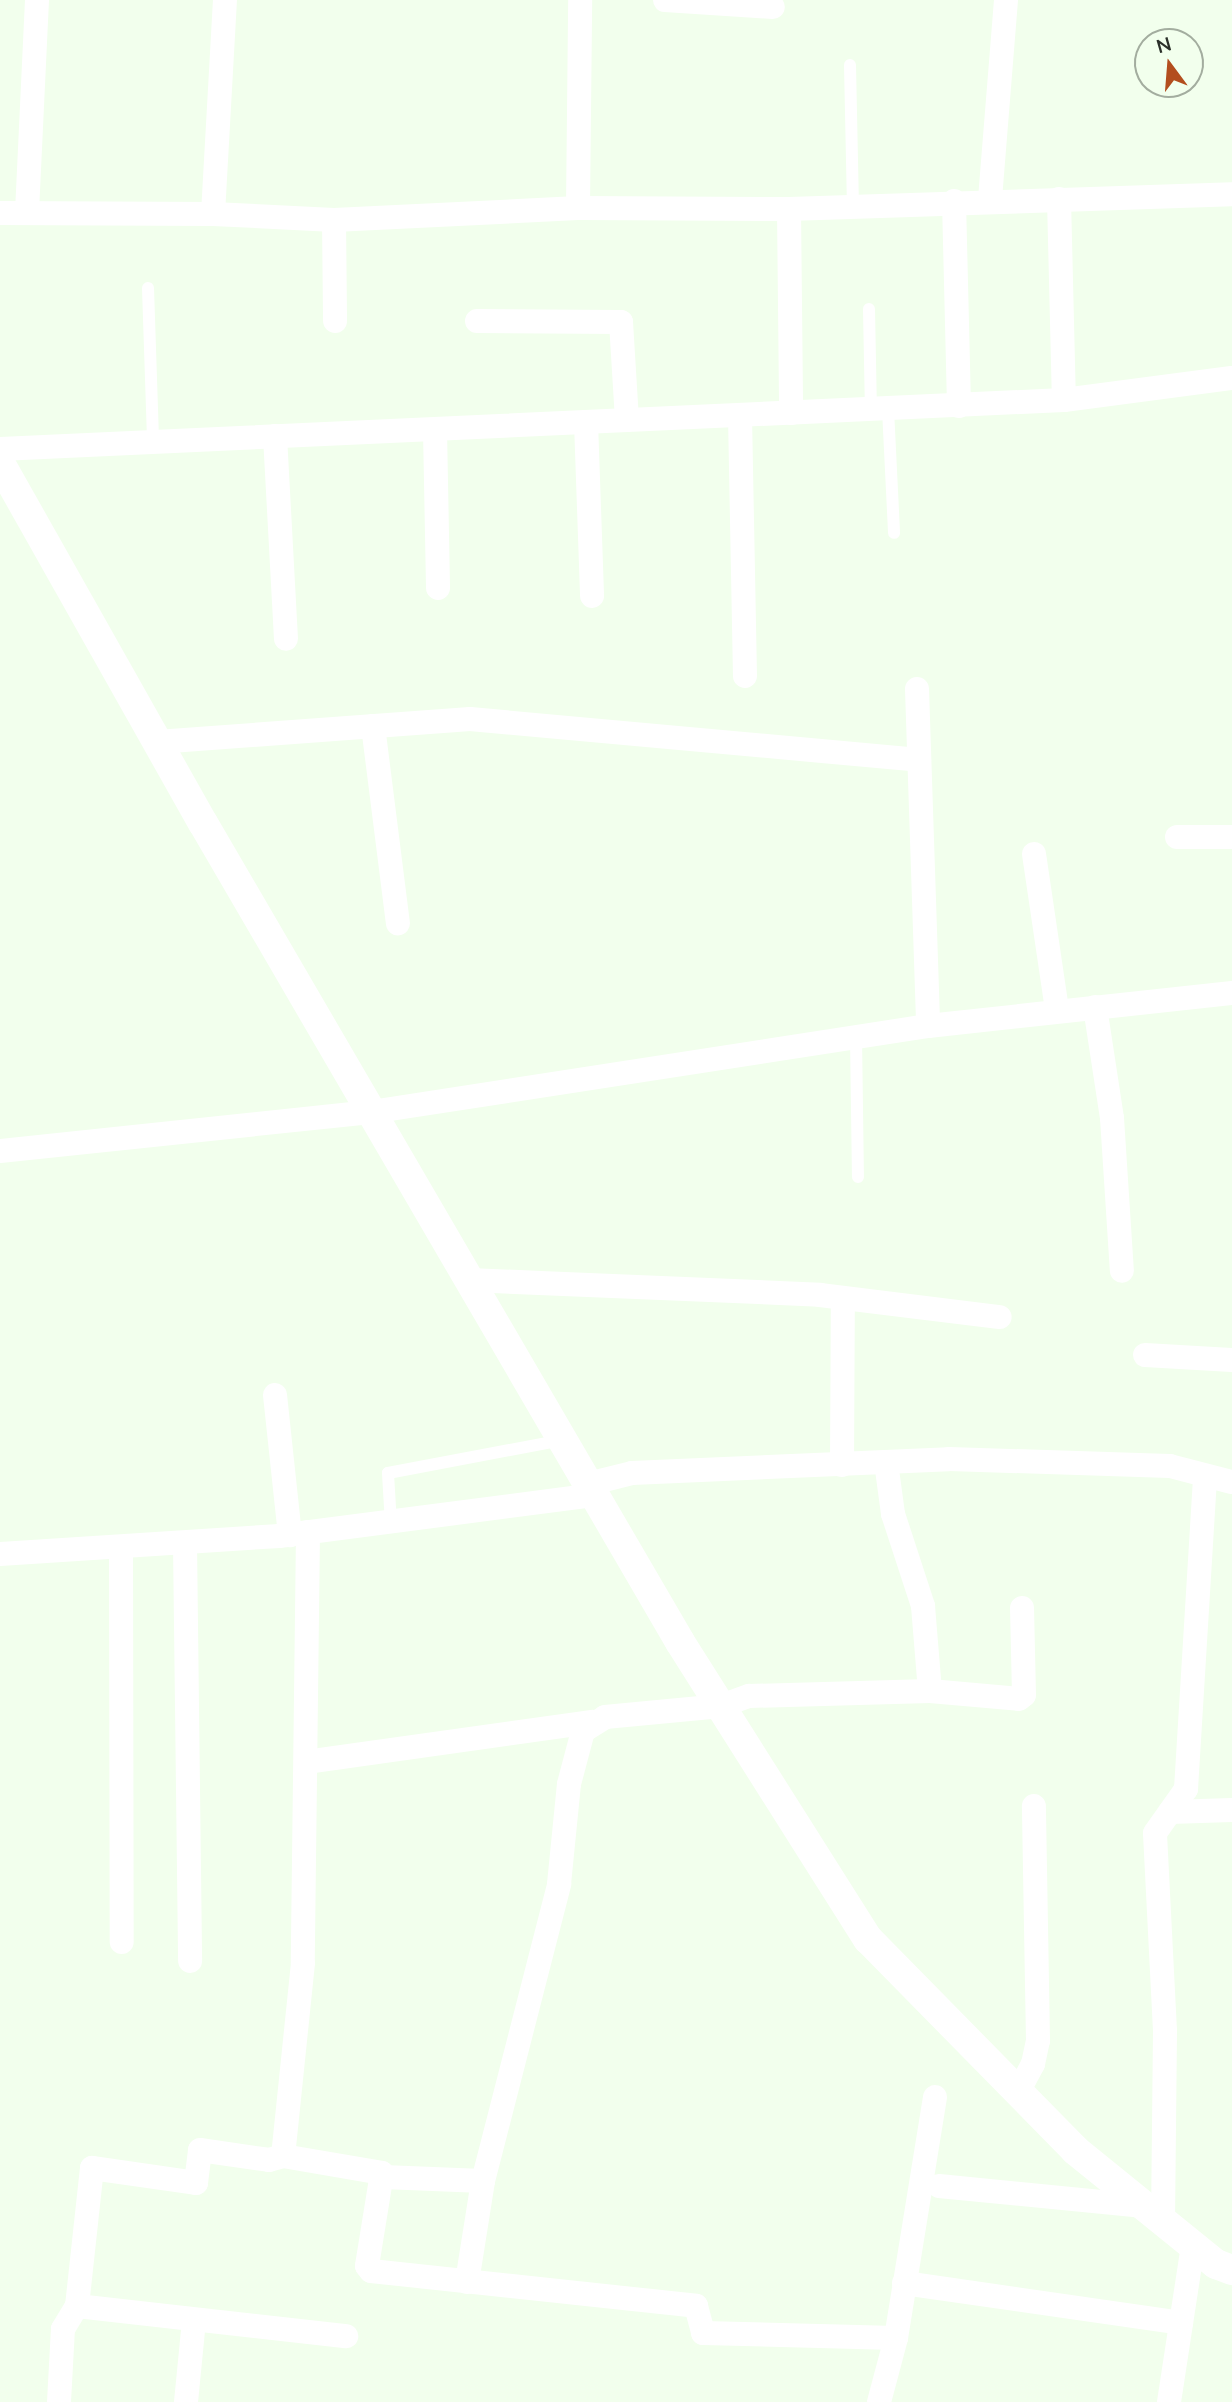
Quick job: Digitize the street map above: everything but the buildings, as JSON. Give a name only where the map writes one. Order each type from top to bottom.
[{"type":"street","points":[[27,212],[37,0]]},
{"type":"street","points":[[213,214],[225,0]]},
{"type":"street","points":[[578,208],[580,0]]},
{"type":"street","points":[[665,0],[773,7]]},
{"type":"street","points":[[990,199],[1006,0]]},
{"type":"street","points":[[0,214],[213,214],[334,220],[578,208],[789,209],[990,199],[1232,194]]},
{"type":"street","points":[[1059,199],[1064,400]]},
{"type":"street","points":[[954,201],[958,406]]},
{"type":"street","points":[[789,209],[791,413]]},
{"type":"street","points":[[334,220],[335,321]]},
{"type":"street","points":[[477,321],[621,322],[627,421]]},
{"type":"street","points":[[0,449],[1064,400],[1232,378]]},
{"type":"street","points":[[740,416],[744,676]]},
{"type":"street","points":[[586,422],[592,596]]},
{"type":"street","points":[[435,430],[438,588]]},
{"type":"street","points":[[275,436],[286,639]]},
{"type":"street","points":[[0,463],[157,742],[562,1440],[721,1706],[868,1939],[1075,2150],[1193,2246],[1232,2270]]},
{"type":"street","points":[[917,689],[928,1026]]},
{"type":"street","points":[[157,742],[470,719],[919,761]]},
{"type":"street","points":[[373,726],[398,923]]},
{"type":"street","points":[[1177,837],[1232,837]]},
{"type":"street","points":[[1034,854],[1057,1010]]},
{"type":"street","points":[[0,1152],[371,1112],[928,1026],[1232,993]]},
{"type":"street","points":[[1094,1007],[1112,1118],[1122,1271]]},
{"type":"street","points":[[469,1280],[843,1298],[1000,1317]]},
{"type":"street","points":[[842,1465],[843,1298]]},
{"type":"street","points":[[1145,1356],[1232,1360]]},
{"type":"street","points":[[275,1395],[299,1533],[306,1762],[303,1963],[283,2156]]},
{"type":"street","points":[[886,1462],[893,1514],[923,1606],[930,1691]]},
{"type":"street","points":[[0,1554],[121,1548],[391,1525],[592,1490],[632,1473],[886,1462],[1170,1466],[1205,1478],[1232,1482]]},
{"type":"street","points":[[1154,2214],[1165,2031],[1155,1833],[1186,1789],[1205,1478]]},
{"type":"street","points":[[185,1543],[190,1961]]},
{"type":"street","points":[[121,1548],[122,1942]]},
{"type":"street","points":[[306,1762],[721,1706],[749,1696],[930,1691],[1022,1697],[1022,1608]]},
{"type":"street","points":[[467,2282],[483,2181],[559,1884],[577,1749],[592,1722]]},
{"type":"street","points":[[1018,2092],[1033,2064],[1038,2041],[1034,1806]]},
{"type":"street","points":[[1170,1812],[1232,1810]]},
{"type":"street","points":[[878,2402],[896,2338],[934,2097]]},
{"type":"street","points":[[59,2402],[62,2329],[77,2306],[92,2168],[196,2183],[200,2150],[269,2160],[283,2156],[379,2171],[383,2177],[368,2270],[696,2306],[703,2333],[896,2338]]},
{"type":"street","points":[[383,2177],[483,2181]]},
{"type":"street","points":[[939,2186],[1154,2214]]},
{"type":"street","points":[[1168,2402],[1193,2246]]},
{"type":"street","points":[[904,2283],[1181,2323]]},
{"type":"street","points":[[77,2306],[346,2336]]},
{"type":"street","points":[[186,2402],[194,2321]]},
{"type":"lane","points":[[850,65],[853,206]]},
{"type":"lane","points":[[148,288],[153,442]]},
{"type":"lane","points":[[869,309],[894,533]]},
{"type":"lane","points":[[856,1037],[858,1177]]},
{"type":"lane","points":[[391,1525],[388,1474],[562,1440]]}]
